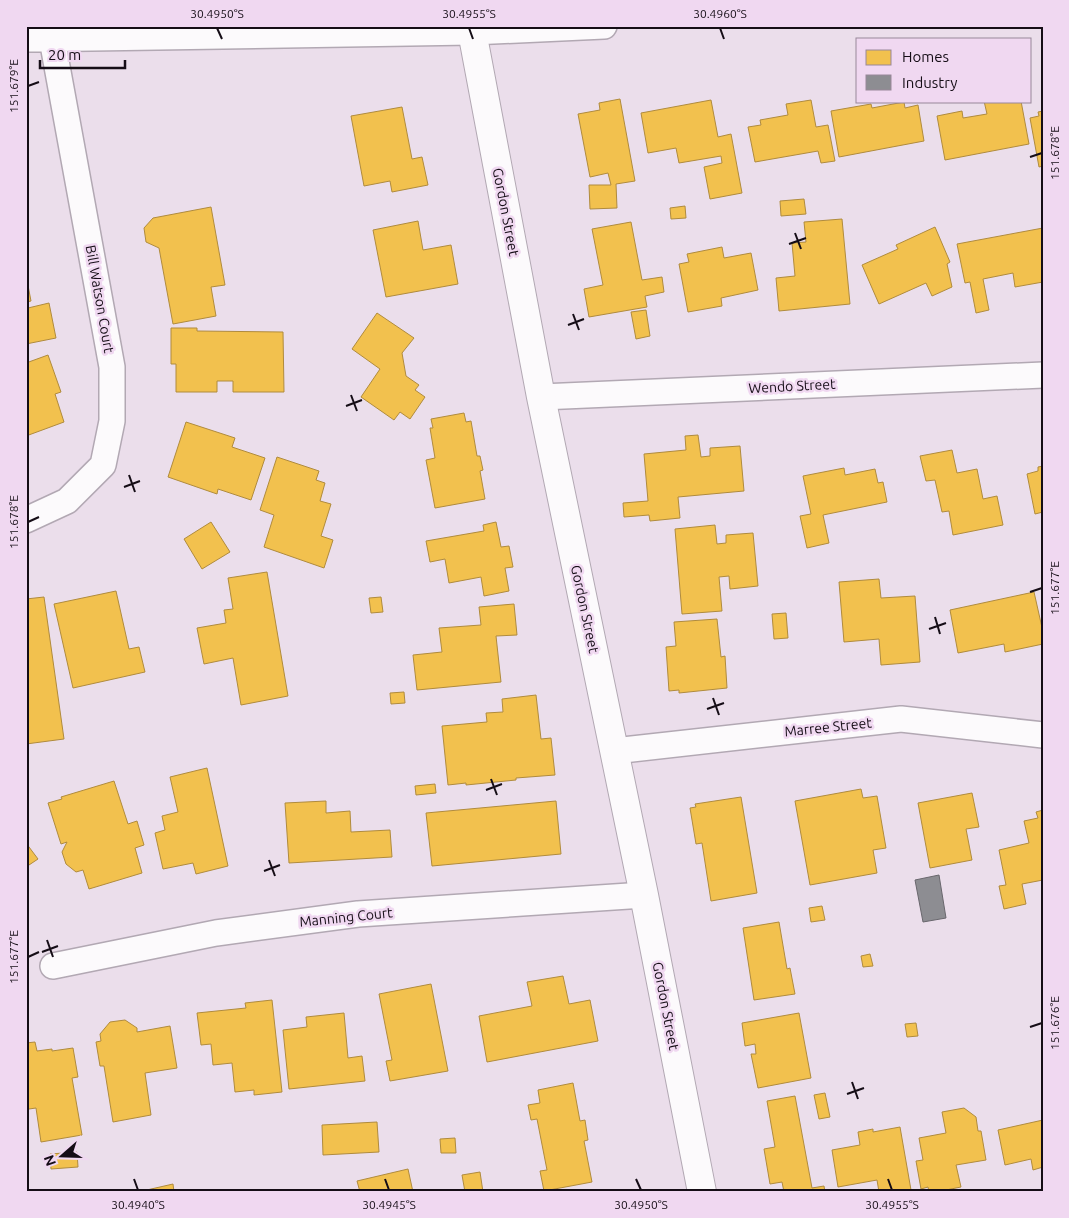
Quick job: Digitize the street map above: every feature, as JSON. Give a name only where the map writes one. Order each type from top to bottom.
[{"type":"street","points":[[26,39],[604,26]]},
{"type":"street","name":"Gordon Street","points":[[472,29],[541,397],[644,895],[702,1192]]},
{"type":"street","name":"Bill Watson Court","points":[[26,520],[68,501],[103,465],[112,421],[112,367],[52,39]]},
{"type":"street","name":"Wendo Street","points":[[541,397],[1043,375]]},
{"type":"street","name":"Marree Street","points":[[614,751],[901,719],[1043,735]]},
{"type":"street","name":"Manning Court","points":[[53,966],[216,933],[358,914],[644,895]]},
{"type":"building: Homes","points":[[620,99],[635,181],[616,184],[617,208],[590,209],[589,185],[611,185],[608,173],[590,177],[578,114],[600,110],[599,103]]},
{"type":"building: Homes","points":[[711,100],[718,137],[731,134],[742,193],[710,199],[704,167],[722,163],[721,156],[679,163],[676,148],[648,153],[641,113]]},
{"type":"building: Homes","points":[[811,100],[816,127],[828,125],[835,161],[821,163],[818,151],[755,162],[748,127],[761,125],[760,120],[788,115],[786,104]]},
{"type":"building: Homes","points":[[904,102],[905,108],[918,105],[924,141],[839,157],[831,111],[871,104],[872,108]]},
{"type":"building: Homes","points":[[984,102],[1021,102],[1029,144],[945,160],[937,116],[962,111],[963,118],[987,114]]},
{"type":"building: Homes","points":[[402,107],[412,159],[422,157],[428,185],[392,192],[390,181],[364,186],[351,116]]},
{"type":"building: Homes","points":[[1043,111],[1043,166],[1039,167],[1030,118],[1039,116],[1038,112]]},
{"type":"building: Homes","points":[[804,199],[806,214],[781,216],[780,201]]},
{"type":"building: Homes","points":[[685,206],[686,218],[671,219],[670,208]]},
{"type":"building: Homes","points":[[211,207],[225,285],[211,287],[216,316],[173,324],[159,248],[146,242],[144,228],[153,218]]},
{"type":"building: Homes","points":[[842,219],[850,304],[779,311],[776,278],[795,276],[792,243],[806,242],[804,222]]},
{"type":"building: Homes","points":[[418,221],[423,250],[451,245],[458,284],[386,297],[373,230]]},
{"type":"building: Homes","points":[[631,222],[642,280],[662,277],[664,292],[645,296],[647,307],[589,317],[584,289],[603,285],[592,229]]},
{"type":"building: Homes","points":[[935,227],[950,262],[947,264],[952,287],[932,296],[926,283],[879,304],[862,265],[898,249],[896,245]]},
{"type":"building: Homes","points":[[1043,228],[1043,282],[1015,287],[1013,273],[983,279],[989,310],[976,313],[970,282],[965,283],[957,244]]},
{"type":"building: Homes","points":[[722,247],[724,258],[751,253],[758,290],[721,298],[722,306],[688,312],[679,264],[689,262],[687,254]]},
{"type":"building: Homes","points":[[26,275],[31,301],[27,302],[28,308],[49,303],[56,338],[26,344]]},
{"type":"building: Homes","points":[[646,310],[650,336],[636,339],[631,312]]},
{"type":"building: Homes","points":[[377,313],[414,338],[402,353],[406,376],[419,385],[415,390],[425,397],[410,419],[400,412],[394,420],[361,397],[380,369],[352,349]]},
{"type":"building: Homes","points":[[171,328],[197,328],[197,331],[283,332],[284,392],[233,392],[233,381],[217,381],[217,392],[176,392],[176,364],[171,364]]},
{"type":"building: Homes","points":[[48,355],[61,392],[55,394],[64,422],[26,436],[26,363]]},
{"type":"building: Homes","points":[[464,413],[466,422],[471,421],[477,456],[480,456],[483,470],[480,471],[485,499],[435,508],[426,460],[435,458],[430,428],[433,428],[431,419]]},
{"type":"building: Homes","points":[[186,422],[235,438],[232,447],[265,458],[251,500],[218,489],[217,494],[168,477]]},
{"type":"building: Homes","points":[[698,435],[701,457],[710,456],[710,448],[740,446],[744,491],[678,497],[680,518],[650,521],[649,515],[624,517],[623,503],[648,501],[644,454],[686,450],[685,436]]},
{"type":"building: Homes","points":[[952,450],[957,473],[977,469],[983,499],[997,496],[1003,525],[953,535],[949,511],[942,512],[935,480],[926,481],[920,456]]},
{"type":"building: Homes","points":[[277,457],[319,471],[316,480],[325,483],[320,501],[331,504],[321,536],[333,540],[324,568],[264,547],[274,515],[260,510]]},
{"type":"building: Homes","points":[[1043,466],[1043,512],[1035,514],[1027,474],[1038,471],[1038,467]]},
{"type":"building: Homes","points":[[844,468],[845,475],[875,469],[878,483],[883,482],[887,502],[823,515],[829,543],[807,548],[800,516],[811,514],[803,476]]},
{"type":"building: Homes","points":[[211,522],[230,552],[202,569],[184,539]]},
{"type":"building: Homes","points":[[496,522],[501,547],[509,546],[513,567],[505,568],[509,591],[484,596],[481,577],[449,583],[445,559],[430,562],[426,541],[484,531],[483,525]]},
{"type":"building: Homes","points":[[715,525],[717,544],[726,543],[726,535],[753,533],[758,586],[730,589],[729,576],[719,577],[722,611],[682,614],[675,529]]},
{"type":"building: Homes","points":[[267,572],[288,696],[241,705],[233,658],[204,664],[197,628],[226,623],[224,610],[233,609],[228,578]]},
{"type":"building: Homes","points":[[879,579],[881,598],[915,596],[920,662],[881,665],[879,639],[844,642],[839,582]]},
{"type":"building: Homes","points":[[116,591],[129,649],[139,647],[145,672],[73,688],[54,604]]},
{"type":"building: Homes","points":[[1034,592],[1043,632],[1043,644],[1005,652],[1004,644],[958,653],[950,610]]},
{"type":"building: Homes","points":[[44,597],[64,739],[26,744],[26,599]]},
{"type":"building: Homes","points":[[381,597],[383,612],[371,613],[369,598]]},
{"type":"building: Homes","points":[[514,604],[517,635],[496,636],[501,682],[417,690],[413,655],[442,652],[439,628],[481,625],[479,607]]},
{"type":"building: Homes","points":[[786,613],[788,638],[774,639],[772,614]]},
{"type":"building: Homes","points":[[717,619],[721,657],[725,656],[727,688],[679,693],[679,690],[669,691],[666,647],[676,646],[674,622]]},
{"type":"building: Homes","points":[[404,692],[405,703],[391,704],[390,693]]},
{"type":"building: Homes","points":[[536,695],[541,739],[551,738],[555,775],[466,785],[466,783],[448,785],[442,726],[487,722],[486,713],[503,712],[502,699]]},
{"type":"building: Homes","points":[[207,768],[228,866],[196,874],[193,863],[163,869],[155,833],[165,830],[162,816],[178,812],[170,777]]},
{"type":"building: Homes","points":[[114,781],[128,824],[137,821],[144,845],[135,848],[142,873],[89,889],[83,870],[76,872],[66,864],[62,852],[67,842],[61,844],[48,803],[62,799],[61,797]]},
{"type":"building: Homes","points":[[435,784],[436,793],[416,795],[415,786]]},
{"type":"building: Homes","points":[[861,789],[863,798],[877,796],[886,848],[873,850],[877,873],[810,885],[795,801]]},
{"type":"building: Homes","points":[[972,793],[979,827],[966,829],[972,860],[930,868],[918,803]]},
{"type":"building: Homes","points":[[741,797],[757,893],[711,901],[702,843],[696,844],[690,808],[696,807],[695,804]]},
{"type":"building: Homes","points":[[326,801],[326,813],[350,811],[351,832],[390,830],[392,857],[289,863],[285,803]]},
{"type":"building: Homes","points":[[556,801],[561,854],[432,866],[426,813]]},
{"type":"building: Homes","points":[[1043,810],[1043,880],[1022,884],[1026,904],[1004,909],[999,886],[1006,885],[999,850],[1029,843],[1024,821],[1038,818],[1036,812]]},
{"type":"building: Homes","points":[[26,843],[38,859],[26,867]]},
{"type":"building: Homes","points":[[822,906],[825,920],[811,922],[809,908]]},
{"type":"building: Homes","points":[[779,922],[787,969],[790,968],[795,994],[754,1000],[743,928]]},
{"type":"building: Homes","points":[[870,954],[873,966],[863,967],[861,956]]},
{"type":"building: Homes","points":[[563,976],[569,1004],[590,1000],[598,1041],[487,1062],[479,1016],[532,1006],[527,982]]},
{"type":"building: Homes","points":[[431,984],[448,1071],[390,1081],[386,1061],[392,1060],[379,994]]},
{"type":"building: Homes","points":[[272,1000],[282,1092],[254,1095],[254,1090],[235,1092],[232,1063],[213,1065],[211,1044],[201,1045],[197,1013],[246,1008],[245,1003]]},
{"type":"building: Homes","points":[[344,1013],[348,1058],[362,1056],[365,1081],[289,1089],[283,1030],[307,1027],[306,1017]]},
{"type":"building: Homes","points":[[799,1013],[811,1078],[758,1088],[751,1054],[756,1054],[755,1044],[745,1046],[742,1023]]},
{"type":"building: Homes","points":[[125,1020],[137,1028],[137,1032],[170,1026],[177,1068],[145,1073],[151,1115],[113,1122],[104,1066],[100,1066],[96,1042],[101,1041],[100,1034],[110,1022]]},
{"type":"building: Homes","points":[[916,1023],[918,1036],[907,1037],[905,1024]]},
{"type":"building: Homes","points":[[35,1042],[37,1051],[73,1048],[78,1077],[72,1078],[82,1135],[41,1142],[36,1108],[29,1109],[26,1107],[26,1043]]},
{"type":"building: Homes","points":[[573,1083],[580,1121],[585,1120],[588,1140],[584,1141],[592,1182],[544,1191],[540,1171],[547,1170],[537,1119],[531,1120],[528,1105],[540,1103],[538,1090]]},
{"type":"building: Homes","points":[[825,1093],[830,1117],[819,1119],[814,1095]]},
{"type":"building: Homes","points":[[795,1096],[812,1188],[824,1186],[825,1192],[784,1192],[782,1182],[770,1184],[764,1149],[775,1147],[767,1101]]},
{"type":"building: Homes","points":[[964,1108],[976,1117],[978,1131],[981,1131],[986,1160],[956,1165],[961,1187],[936,1192],[929,1192],[928,1187],[921,1189],[916,1161],[923,1160],[919,1138],[946,1133],[942,1112]]},
{"type":"building: Homes","points":[[1043,1120],[1043,1167],[1033,1170],[1031,1159],[1005,1165],[998,1130]]},
{"type":"building: Homes","points":[[377,1122],[379,1152],[323,1155],[322,1125]]},
{"type":"building: Homes","points":[[900,1127],[911,1190],[879,1192],[877,1180],[838,1187],[832,1150],[860,1145],[858,1132],[873,1129],[873,1132]]},
{"type":"building: Homes","points":[[455,1138],[456,1153],[441,1153],[440,1139]]},
{"type":"building: Homes","points":[[77,1152],[78,1167],[51,1169],[50,1154]]},
{"type":"building: Homes","points":[[408,1169],[413,1192],[360,1192],[357,1181]]},
{"type":"building: Homes","points":[[480,1172],[483,1192],[465,1192],[462,1175]]},
{"type":"building: Homes","points":[[173,1184],[174,1192],[138,1192]]},
{"type":"building: Industry","points":[[939,875],[946,918],[923,922],[915,880]]}]
